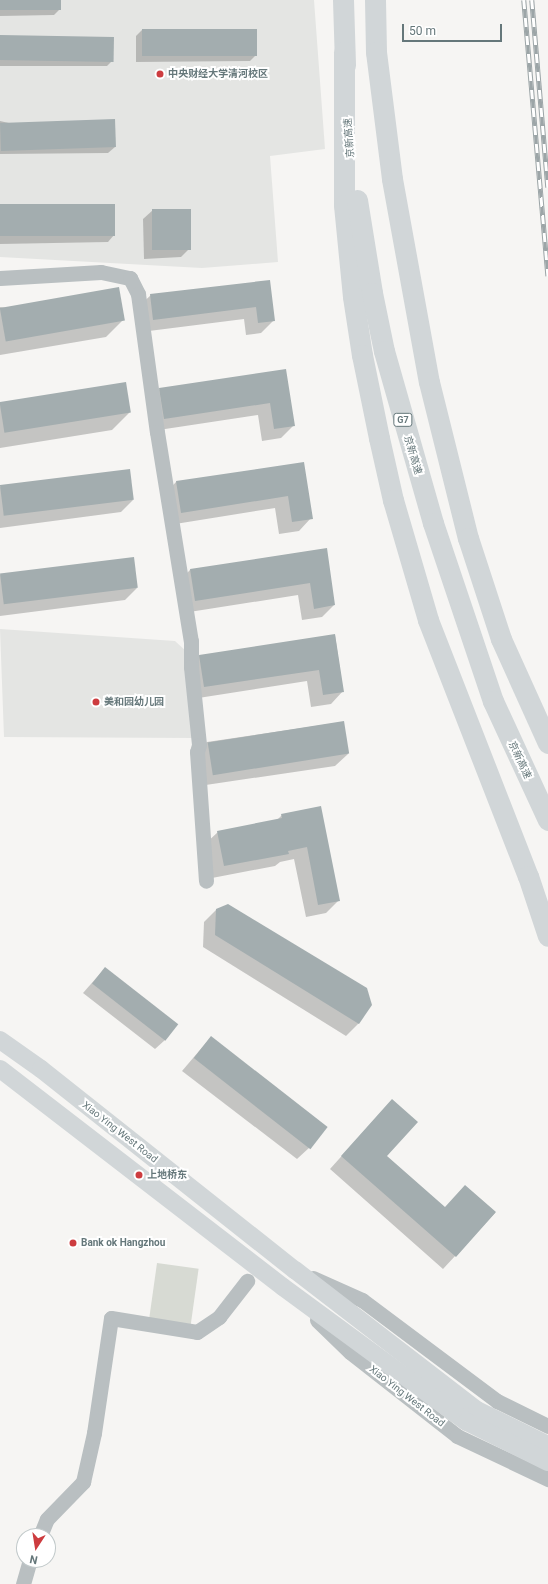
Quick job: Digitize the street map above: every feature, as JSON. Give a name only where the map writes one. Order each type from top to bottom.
[{"type":"highway","name":"京新高速","points":[[343,0],[344,52],[351,166],[372,293],[384,351],[433,524],[493,701],[548,820]]},
{"type":"highway","points":[[375,0],[376,52],[392,179],[429,382],[470,545],[501,639],[548,743]]},
{"type":"highway","points":[[344,52],[344,205],[353,297],[362,354],[393,500],[428,620],[528,876],[548,936]]},
{"type":"main road","name":"Xiao Ying West Road","points":[[0,1040],[41,1070],[295,1270],[477,1410],[548,1445]]},
{"type":"main road","name":"Xiao Ying West Road","points":[[0,1069],[283,1287],[467,1422],[548,1462]]},
{"type":"street","points":[[0,278],[101,272],[130,278],[138,294],[157,432],[191,641],[191,667],[199,745],[197,752],[206,881]]},
{"type":"street","name":"Xiao Ying West Road","points":[[295,1270],[362,1300],[497,1401],[548,1426]]},
{"type":"street","points":[[44,1528],[48,1519],[83,1482],[94,1433],[111,1318],[196,1332],[219,1317],[247,1280]]},
{"type":"street","name":"Xiao Ying West Road","points":[[283,1287],[350,1352],[457,1436],[548,1479]]},
{"type":"street","points":[[23,1584],[28,1568]]},
{"type":"shaded area","name":"中央财经大学清河校区","points":[[0,0],[314,0],[325,149],[270,156],[278,262],[202,268],[0,257]]},
{"type":"shaded area","name":"美和园幼儿园","points":[[0,629],[175,641],[187,652],[193,738],[4,737]]},
{"type":"shaded area","points":[[157,1263],[199,1269],[191,1324],[149,1318]]},
{"type":"building","points":[[0,0],[61,0],[61,10],[0,10]]},
{"type":"building","points":[[142,29],[257,29],[257,56],[142,56]]},
{"type":"building","points":[[0,35],[114,37],[114,62],[0,60]]},
{"type":"building","points":[[115,119],[116,147],[1,151],[0,123]]},
{"type":"building","points":[[0,204],[115,204],[115,236],[0,236]]},
{"type":"building","points":[[152,209],[191,209],[191,250],[152,250]]},
{"type":"building","points":[[270,280],[275,321],[258,323],[256,307],[153,320],[150,294]]},
{"type":"building","points":[[119,287],[125,320],[6,341],[0,308]]},
{"type":"building","points":[[286,369],[295,426],[274,429],[270,403],[164,419],[159,388]]},
{"type":"building","points":[[126,382],[131,413],[4,433],[0,402]]},
{"type":"building","points":[[304,462],[313,519],[292,522],[288,496],[181,513],[176,481]]},
{"type":"building","points":[[130,469],[134,500],[4,516],[0,485]]},
{"type":"building","points":[[327,548],[335,605],[314,609],[310,583],[195,601],[190,569]]},
{"type":"building","points":[[134,557],[138,588],[4,604],[0,573]]},
{"type":"building","points":[[335,634],[344,692],[323,695],[319,670],[204,687],[199,655]]},
{"type":"building","points":[[344,721],[349,754],[213,775],[208,743]]},
{"type":"building","points":[[321,806],[340,901],[318,905],[307,847],[288,851],[289,854],[224,866],[217,831],[282,818],[281,814]]},
{"type":"building","points":[[228,904],[367,988],[372,1005],[359,1024],[215,935],[216,909]]},
{"type":"building","points":[[105,967],[178,1024],[165,1041],[92,984]]},
{"type":"building","points":[[211,1036],[328,1127],[310,1149],[194,1058]]},
{"type":"building","points":[[392,1099],[418,1122],[387,1156],[445,1207],[465,1185],[496,1212],[456,1257],[341,1156]]},
{"type":"railway","points":[[524,0],[548,276]]},
{"type":"railway","points":[[532,0],[548,187]]},
{"type":"place","name":"中央财经大学清河校区","points":[[160,74]]},
{"type":"place","name":"美和园幼儿园","points":[[96,702]]},
{"type":"place","name":"上地桥东","points":[[139,1175]]},
{"type":"place","name":"Bank ok Hangzhou","points":[[73,1243]]}]
